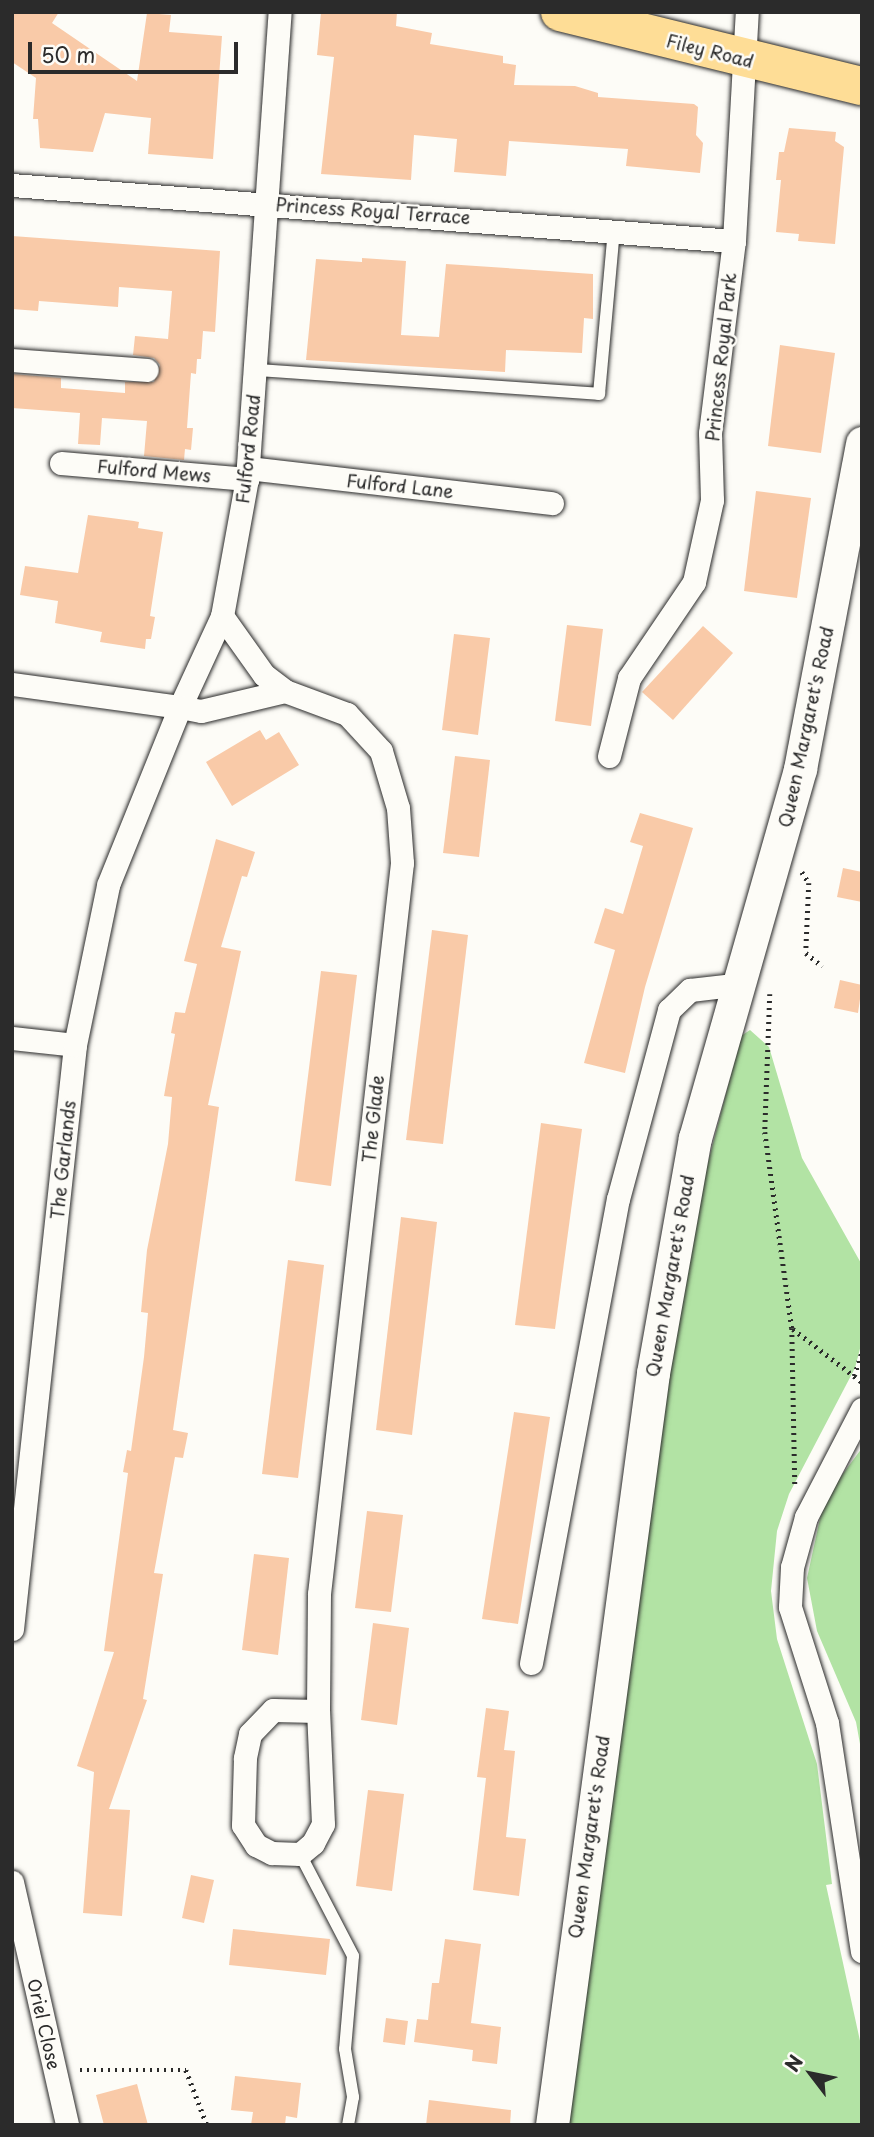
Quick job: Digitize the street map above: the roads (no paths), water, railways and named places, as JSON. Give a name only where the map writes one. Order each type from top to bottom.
[{"type":"highway","name":"Filey Road","points":[[584,16],[747,60],[862,86]]},
{"type":"main road","name":"Queen Margaret's Road","points":[[552,2125],[653,1373],[695,1138],[756,984],[791,859],[813,710],[862,443]]},
{"type":"street","name":"Fulford Road","points":[[180,707],[222,616],[248,474],[280,12]]},
{"type":"street","name":"Princess Royal Park","points":[[609,757],[629,678],[694,582],[712,500],[710,433],[734,241],[747,60],[747,12]]},
{"type":"street","name":"Princess Royal Terrace","points":[[12,185],[614,229],[734,241]]},
{"type":"street","points":[[12,360],[147,370]]},
{"type":"street","name":"Fulford Mews","points":[[61,463],[248,474]]},
{"type":"street","name":"Fulford Lane","points":[[248,474],[552,503]]},
{"type":"street","points":[[222,616],[264,675],[285,691]]},
{"type":"street","points":[[12,684],[201,711],[285,691]]},
{"type":"street","name":"The Glade","points":[[285,691],[347,714],[381,751],[398,808],[402,863],[319,1594],[318,1711],[325,1806],[313,1843],[300,1854]]},
{"type":"street","name":"The Garlands","points":[[12,1629],[75,1045],[108,885],[180,707]]},
{"type":"street","points":[[531,1663],[618,1199],[669,1010],[690,990],[756,984]]},
{"type":"street","points":[[12,1038],[75,1045]]},
{"type":"street","points":[[862,1409],[806,1517],[792,1567],[790,1607],[827,1723],[862,1951]]},
{"type":"street","points":[[300,1854],[279,1854],[256,1845],[243,1825],[245,1758],[250,1734],[274,1710],[318,1711]]},
{"type":"street","name":"Oriel Close","points":[[12,1882],[67,2125]]},
{"type":"lane","points":[[257,370],[599,394],[614,229]]},
{"type":"lane","points":[[300,1854],[353,1956],[345,2049],[353,2096],[348,2125]]}]
